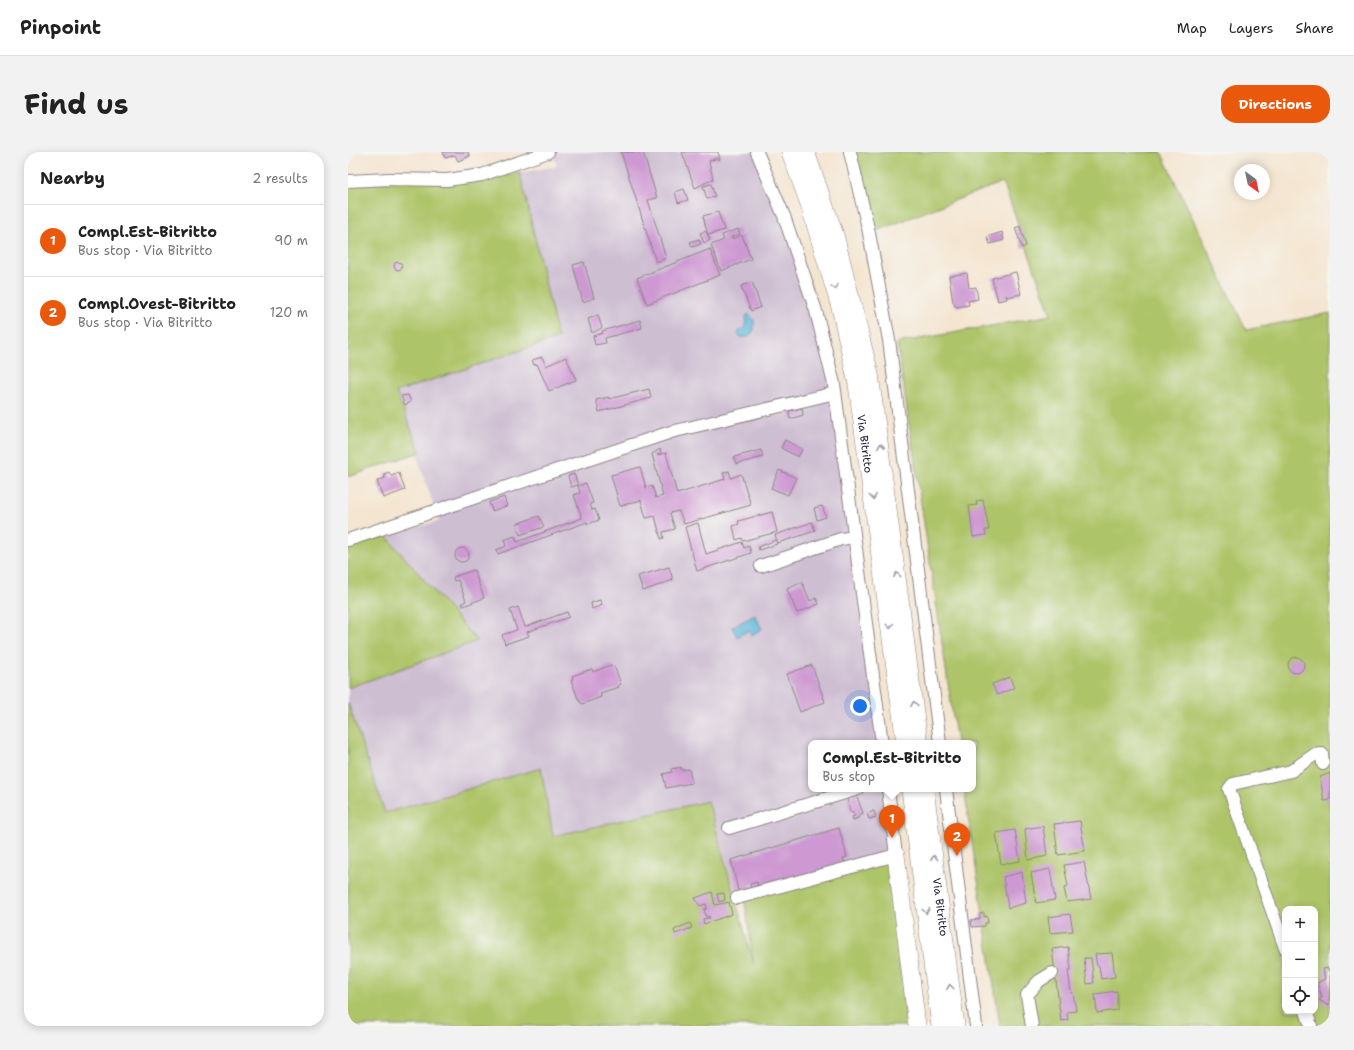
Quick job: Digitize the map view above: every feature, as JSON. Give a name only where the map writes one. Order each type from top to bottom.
[{"type":"highway","points":[[780,152],[802,208],[824,250]]},
{"type":"highway","name":"Via Bitritto","points":[[790,152],[824,250],[840,307],[857,384],[905,740]]},
{"type":"highway","name":"Via Bitritto","points":[[806,152],[835,235],[860,332],[876,414],[919,740]]},
{"type":"highway","points":[[816,152],[836,210],[854,275],[860,332]]},
{"type":"highway","name":"Via Bitritto","points":[[910,792],[940,1026]]},
{"type":"highway","name":"Via Bitritto","points":[[925,792],[956,1026]]},
{"type":"highway","points":[[896,855],[917,1026]]},
{"type":"street","points":[[348,181],[389,178],[447,180],[482,175],[548,152]]},
{"type":"street","points":[[756,152],[784,216],[813,304],[835,393],[882,740]]},
{"type":"street","points":[[850,152],[868,228],[888,340],[940,740]]},
{"type":"street","points":[[348,540],[449,508],[671,432],[835,393]]},
{"type":"street","points":[[761,566],[841,539],[854,537]]},
{"type":"street","points":[[1283,942],[1229,789],[1233,784],[1291,771],[1314,755],[1322,754],[1322,764]]},
{"type":"street","points":[[729,828],[848,792]]},
{"type":"street","points":[[737,898],[896,855],[888,792]]},
{"type":"street","points":[[946,792],[976,1026]]},
{"type":"street","points":[[1032,1026],[1028,995],[1039,981],[1052,973]]},
{"type":"street","points":[[1307,1014],[1311,1026]]},
{"type":"shaded area","points":[[552,152],[760,152],[784,216],[835,393],[882,740],[808,740],[808,792],[888,792],[896,855],[737,898],[708,801],[552,836],[541,768],[385,813],[348,703],[348,688],[477,641],[386,536],[439,521],[395,392],[558,338],[520,173],[557,166]]},
{"type":"green space","points":[[855,152],[1161,152],[1246,330],[1330,313],[1330,1026],[1000,1026],[964,792],[976,792],[976,740],[957,740],[897,343],[1051,315],[1003,182],[876,231]]},
{"type":"green space","points":[[520,173],[558,338],[396,392],[420,452],[348,477],[348,185]]},
{"type":"green space","points":[[386,536],[477,641],[348,688],[348,546]]},
{"type":"green space","points":[[348,703],[385,813],[541,768],[553,836],[708,801],[754,965],[744,896],[886,858],[907,1026],[348,1026]]},
{"type":"water","points":[[748,314],[754,320],[754,330],[748,337],[740,337],[737,333],[745,327],[746,316]]},
{"type":"water","points":[[755,615],[762,629],[751,635],[749,630],[737,637],[732,627]]},
{"type":"building","points":[[443,152],[468,152],[470,156],[458,161],[455,155],[445,158]]},
{"type":"building","points":[[621,152],[643,152],[657,198],[648,200],[666,258],[656,262]]},
{"type":"building","points":[[682,152],[718,152],[720,159],[718,160],[718,158],[709,161],[713,179],[695,188]]},
{"type":"building","points":[[711,184],[715,196],[707,199],[703,186]]},
{"type":"building","points":[[684,189],[688,200],[678,203],[675,192]]},
{"type":"building","points":[[718,212],[724,230],[708,235],[703,216]]},
{"type":"building","points":[[1020,226],[1026,246],[1022,248],[1015,228]]},
{"type":"building","points":[[738,229],[740,234],[731,237],[732,239],[742,235],[751,259],[721,271],[711,245],[724,240],[722,235]]},
{"type":"building","points":[[706,231],[710,240],[704,243],[700,233]]},
{"type":"building","points":[[1002,232],[1004,240],[990,244],[987,237]]},
{"type":"building","points":[[699,239],[701,244],[692,247],[690,242]]},
{"type":"building","points":[[710,249],[720,275],[647,304],[637,278]]},
{"type":"building","points":[[398,262],[401,263],[401,269],[398,270],[395,269],[394,266],[395,263]]},
{"type":"building","points":[[584,262],[594,298],[583,302],[573,265]]},
{"type":"building","points":[[1016,272],[1021,294],[1008,297],[1006,295],[1007,299],[998,301],[992,278]]},
{"type":"building","points":[[967,273],[969,288],[976,287],[978,299],[968,301],[969,305],[957,307],[953,303],[949,276]]},
{"type":"building","points":[[752,282],[761,307],[751,311],[741,286]]},
{"type":"building","points":[[598,315],[602,328],[592,333],[588,319]]},
{"type":"building","points":[[640,320],[642,328],[605,338],[606,343],[595,345],[593,336],[603,333],[602,331]]},
{"type":"building","points":[[542,357],[546,366],[566,357],[576,380],[549,391],[537,364],[534,365],[532,360]]},
{"type":"building","points":[[649,389],[651,398],[599,412],[596,400],[609,397],[609,399]]},
{"type":"building","points":[[408,395],[411,402],[405,405],[401,396]]},
{"type":"building","points":[[802,408],[803,415],[790,419],[789,411]]},
{"type":"building","points":[[785,440],[802,449],[798,457],[781,448]]},
{"type":"building","points":[[660,449],[661,454],[657,455],[666,453],[677,494],[725,479],[723,473],[729,471],[731,478],[741,474],[751,505],[684,524],[679,511],[670,513],[675,529],[663,532],[664,538],[661,539],[655,516],[646,518],[641,500],[620,506],[611,475],[640,467],[646,488],[652,486],[656,498],[663,496],[652,454]]},
{"type":"building","points":[[761,450],[763,457],[736,464],[734,457]]},
{"type":"building","points":[[779,470],[796,478],[788,495],[771,488]]},
{"type":"building","points":[[389,472],[391,476],[399,473],[405,490],[383,498],[377,481],[385,478],[384,474]]},
{"type":"building","points":[[574,474],[578,485],[571,487],[568,476]]},
{"type":"building","points":[[586,483],[593,503],[590,504],[592,510],[595,509],[599,520],[588,524],[587,522],[498,554],[496,550],[506,546],[504,540],[515,536],[517,542],[582,518],[574,495],[580,493],[578,486]]},
{"type":"building","points":[[504,497],[507,506],[492,511],[489,502]]},
{"type":"building","points":[[983,500],[989,530],[985,530],[986,535],[973,537],[969,506],[977,505],[976,501]]},
{"type":"building","points":[[822,506],[826,517],[817,520],[814,508]]},
{"type":"building","points":[[772,512],[777,532],[743,541],[742,538],[736,540],[733,526],[739,524],[738,521]]},
{"type":"building","points":[[539,516],[544,527],[520,535],[516,524]]},
{"type":"building","points":[[812,522],[815,531],[778,543],[775,535]]},
{"type":"building","points":[[698,523],[706,554],[742,542],[744,548],[749,546],[751,553],[697,571],[685,527]]},
{"type":"building","points":[[776,540],[777,544],[759,550],[758,547]]},
{"type":"building","points":[[462,548],[467,550],[469,555],[467,560],[462,562],[457,560],[455,555],[457,550]]},
{"type":"building","points":[[669,567],[673,580],[643,591],[638,576]]},
{"type":"building","points":[[474,570],[484,598],[463,606],[462,603],[466,601],[458,580],[454,581],[453,577]]},
{"type":"building","points":[[802,582],[810,601],[816,598],[819,604],[797,613],[787,589]]},
{"type":"building","points":[[600,600],[602,605],[592,609],[591,603]]},
{"type":"building","points":[[518,607],[525,627],[567,612],[569,617],[527,632],[529,636],[505,644],[502,635],[517,630],[510,610]]},
{"type":"building","points":[[1296,657],[1303,662],[1304,665],[1299,672],[1296,673],[1289,668],[1288,665],[1293,658]]},
{"type":"building","points":[[611,665],[612,667],[614,666],[621,684],[618,685],[619,687],[600,693],[601,697],[582,704],[579,701],[571,680],[573,679],[572,676],[592,669],[593,672]]},
{"type":"building","points":[[812,665],[825,702],[800,712],[787,674]]},
{"type":"building","points":[[1010,677],[1014,688],[997,695],[992,684]]},
{"type":"building","points":[[681,767],[681,770],[689,769],[692,783],[666,788],[663,774],[672,772],[671,769]]},
{"type":"building","points":[[1330,773],[1330,800],[1324,801],[1320,777]]},
{"type":"building","points":[[856,794],[863,813],[859,815],[860,817],[853,820],[852,817],[855,816],[852,811],[850,812],[847,798]]},
{"type":"building","points":[[874,811],[876,817],[869,819],[867,814]]},
{"type":"building","points":[[1080,821],[1085,851],[1058,855],[1054,824]]},
{"type":"building","points":[[1043,826],[1047,856],[1028,860],[1025,829]]},
{"type":"building","points":[[839,828],[847,857],[843,858],[845,864],[758,887],[757,882],[750,884],[751,889],[738,890],[731,860]]},
{"type":"building","points":[[1015,830],[1020,861],[1001,864],[996,833]]},
{"type":"building","points":[[1084,862],[1091,899],[1067,902],[1064,888],[1068,886],[1064,865]]},
{"type":"building","points":[[1050,869],[1055,900],[1036,903],[1031,873]]},
{"type":"building","points":[[1022,872],[1026,903],[1008,908],[1003,877]]},
{"type":"building","points":[[712,892],[715,905],[729,902],[732,914],[704,924],[703,919],[710,918],[709,916],[706,917],[704,909],[707,909],[706,904],[700,906],[695,898]]},
{"type":"building","points":[[724,893],[725,900],[719,902],[717,894]]},
{"type":"building","points":[[984,913],[984,917],[987,916],[988,923],[985,923],[985,926],[972,927],[971,920],[980,919],[980,914]]},
{"type":"building","points":[[1070,914],[1073,931],[1050,933],[1048,917]]},
{"type":"building","points":[[690,923],[692,928],[675,934],[674,930]]},
{"type":"building","points":[[1068,947],[1071,970],[1068,970],[1071,993],[1073,993],[1076,1011],[1067,1012],[1068,1020],[1061,1021],[1052,949]]},
{"type":"building","points":[[1112,953],[1115,977],[1101,979],[1095,954]]},
{"type":"building","points":[[1084,958],[1091,958],[1094,983],[1087,984]]},
{"type":"building","points":[[1328,968],[1330,974],[1329,1006],[1319,1000],[1322,997],[1318,982],[1325,979],[1323,969]]},
{"type":"building","points":[[1117,991],[1117,1010],[1097,1013],[1095,994]]},
{"type":"place","name":"Compl.Est-Bitritto","points":[[892,838]]},
{"type":"place","name":"Compl.Ovest-Bitritto","points":[[957,856]]}]
